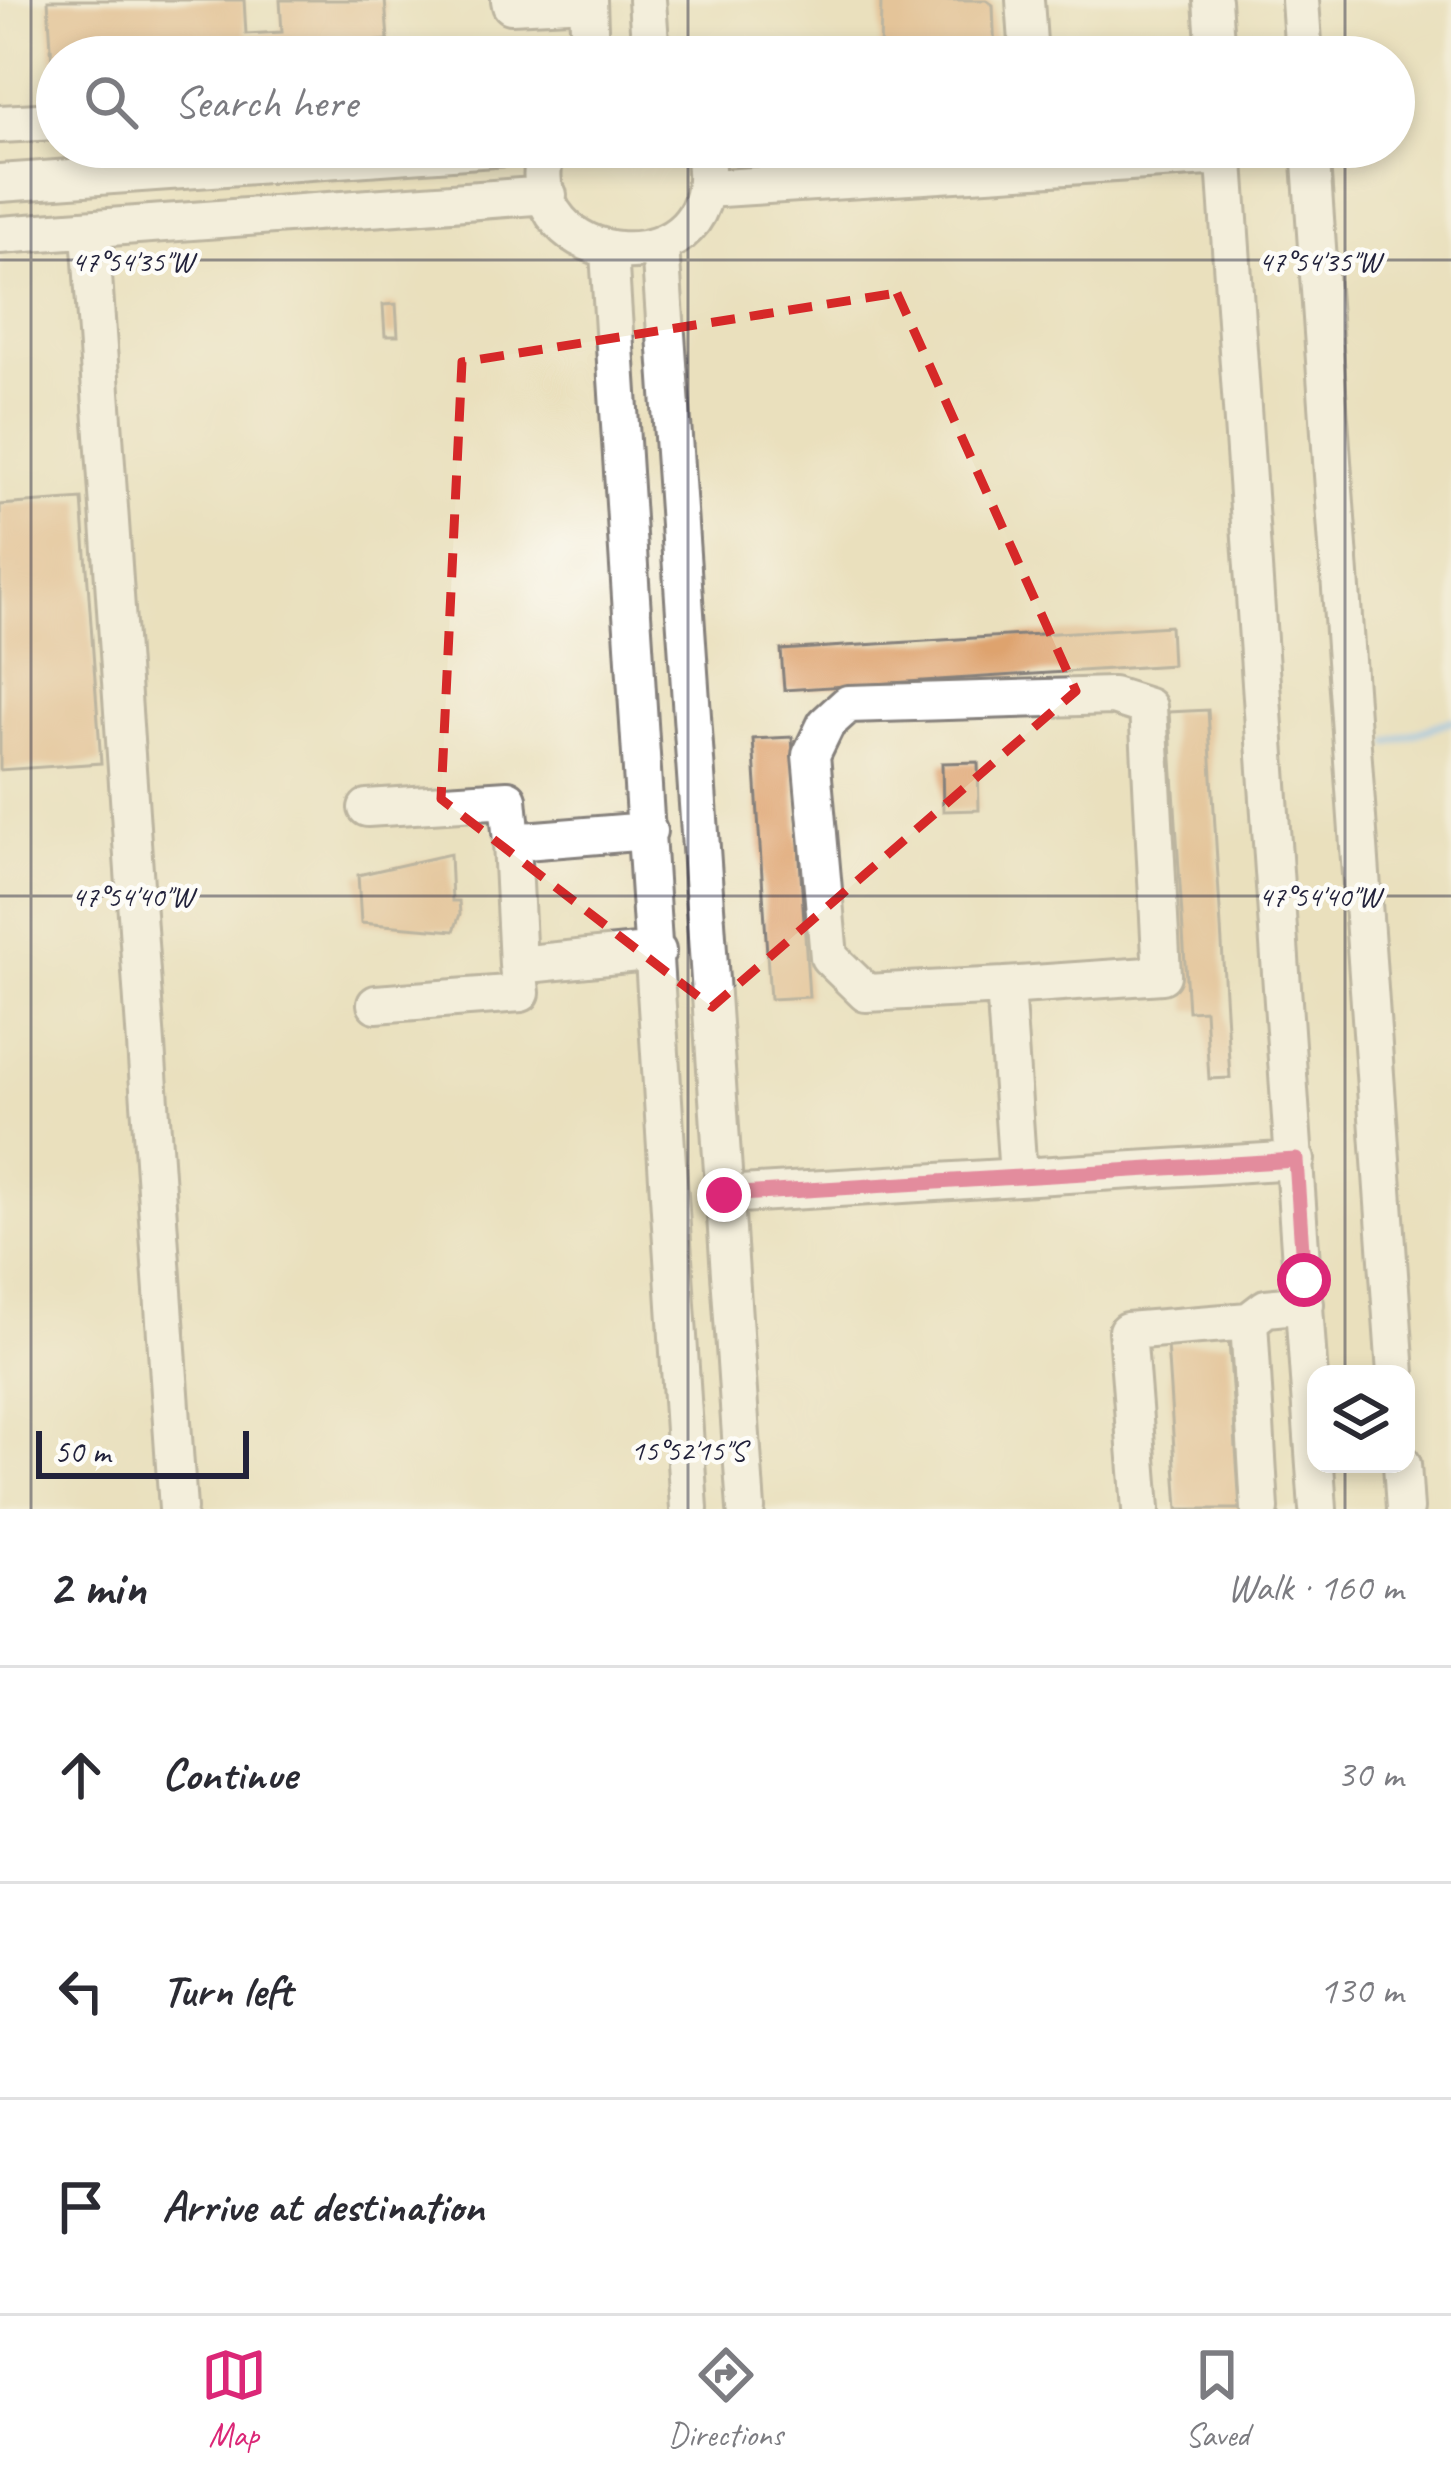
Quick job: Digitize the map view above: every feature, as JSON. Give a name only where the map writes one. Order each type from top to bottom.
[{"type":"lane","points":[[510,0],[511,5],[588,0],[589,36]]},
{"type":"lane","points":[[647,0],[650,36]]},
{"type":"lane","points":[[1025,0],[1028,36]]},
{"type":"lane","points":[[1212,0],[1215,36]]},
{"type":"lane","points":[[1300,0],[1303,36]]},
{"type":"lane","points":[[0,124],[36,122]]},
{"type":"lane","points":[[0,183],[66,168]]},
{"type":"lane","points":[[547,168],[548,194],[555,214],[574,236],[609,252],[660,246],[684,230],[705,190],[708,168]]},
{"type":"lane","points":[[705,190],[1005,168]]},
{"type":"lane","points":[[1225,168],[1318,1509]]},
{"type":"lane","points":[[1311,168],[1395,1365]]},
{"type":"lane","points":[[0,236],[548,194]]},
{"type":"lane","points":[[90,232],[178,1509]]},
{"type":"lane","points":[[660,246],[746,1509]]},
{"type":"lane","points":[[609,252],[689,1509]]},
{"type":"lane","points":[[1113,696],[1148,707],[1162,975],[1005,986],[866,993],[829,957],[811,754],[826,724],[848,704],[1113,696]]},
{"type":"lane","points":[[367,808],[508,799],[521,993],[376,1004]]},
{"type":"lane","points":[[512,842],[648,831]]},
{"type":"lane","points":[[518,964],[657,951]]},
{"type":"lane","points":[[1005,986],[1018,1177]]},
{"type":"lane","points":[[724,1195],[1296,1160]]},
{"type":"lane","points":[[1141,1509],[1127,1331],[1249,1321],[1266,1308],[1305,1304]]},
{"type":"lane","points":[[1249,1321],[1261,1509]]},
{"type":"lane","points":[[1403,1473],[1405,1509]]},
{"type":"highlighted area","points":[[897,293],[1076,691],[712,1007],[441,799],[462,362]]},
{"type":"building","points":[[48,0],[244,0],[246,34],[282,32],[280,0],[385,0],[388,36],[50,36]]},
{"type":"building","points":[[881,0],[986,0],[993,5],[994,36],[880,36]]},
{"type":"building","points":[[396,304],[398,336],[385,336],[383,305]]},
{"type":"building","points":[[82,499],[101,763],[0,770],[0,505]]},
{"type":"building","points":[[1170,626],[1172,665],[784,690],[781,650]]},
{"type":"building","points":[[1208,710],[1230,1078],[1209,1079],[1205,1010],[1188,1011],[1169,712]]},
{"type":"building","points":[[792,737],[809,997],[770,999],[753,739]]},
{"type":"building","points":[[978,762],[979,810],[943,811],[942,763]]},
{"type":"building","points":[[450,854],[452,901],[459,901],[460,914],[454,931],[361,923],[358,875]]},
{"type":"building","points":[[1229,1341],[1240,1509],[1178,1509],[1167,1344]]},
{"type":"waterway","points":[[1390,742],[1451,721]]},
{"type":"route","points":[[724,1195],[1296,1160],[1304,1280]]}]
